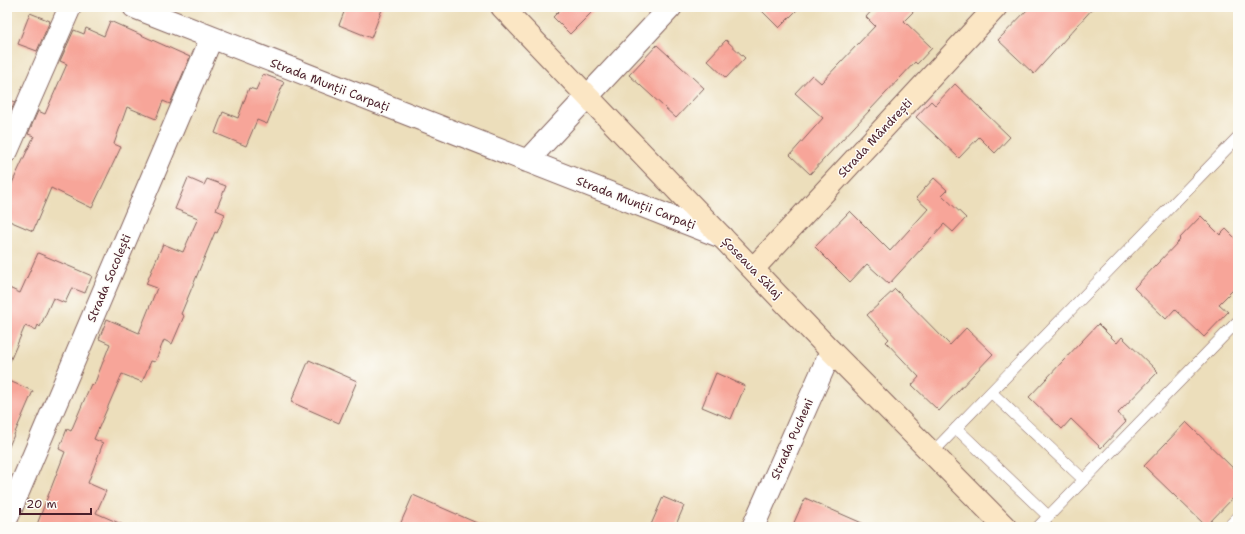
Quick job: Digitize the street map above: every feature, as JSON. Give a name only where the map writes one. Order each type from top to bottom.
[{"type":"street","points":[[7,151],[70,7]]},
{"type":"street","name":"Strada Munții Carpați","points":[[134,7],[211,39],[722,237]]},
{"type":"street","name":"Șoseaua Sălaj","points":[[502,7],[588,95],[831,351],[1004,526]]},
{"type":"street","points":[[528,161],[671,7]]},
{"type":"street","name":"Strada Mândrești","points":[[753,269],[996,7]]},
{"type":"street","name":"Strada Socolești","points":[[7,518],[211,39]]},
{"type":"street","name":"Strada Pucheni","points":[[753,527],[831,351]]},
{"type":"lane","points":[[932,453],[1238,137]]},
{"type":"lane","points":[[1038,527],[1238,321]]},
{"type":"lane","points":[[991,392],[1084,480]]},
{"type":"lane","points":[[956,428],[1048,516]]},
{"type":"lane","points":[[1228,527],[1238,517]]},
{"type":"building","points":[[346,7],[383,7],[371,38],[339,25]]},
{"type":"building","points":[[563,7],[597,7],[570,34],[553,17]]},
{"type":"building","points":[[758,7],[800,7],[779,28]]},
{"type":"building","points":[[875,7],[918,7],[904,21],[932,48],[917,64],[915,62],[810,174],[790,155],[823,118],[795,93],[812,75],[821,83],[875,26],[866,17]]},
{"type":"building","points":[[1030,7],[1094,7],[1034,74],[998,40]]},
{"type":"building","points":[[30,13],[50,21],[37,51],[18,44]]},
{"type":"building","points":[[110,21],[190,57],[170,104],[163,101],[156,119],[127,107],[114,144],[121,147],[92,208],[51,188],[33,231],[7,220],[7,194],[34,136],[28,134],[38,111],[45,114],[67,64],[60,61],[74,30],[84,34],[86,28],[104,36]]},
{"type":"building","points":[[726,40],[745,58],[726,78],[707,60]]},
{"type":"building","points":[[657,45],[704,88],[676,118],[629,75]]},
{"type":"building","points":[[263,74],[284,82],[267,124],[257,120],[246,146],[215,133],[223,112],[238,118],[249,88],[256,90]]},
{"type":"building","points":[[955,84],[1010,137],[995,153],[979,137],[959,158],[916,117],[931,101],[935,105]]},
{"type":"building","points":[[7,99],[15,102],[7,120]]},
{"type":"building","points":[[188,178],[204,185],[207,179],[226,186],[216,210],[225,214],[217,233],[215,232],[181,314],[184,316],[172,344],[164,340],[155,362],[151,361],[142,382],[122,374],[94,439],[103,443],[88,483],[106,491],[96,513],[128,527],[36,527],[65,452],[59,449],[67,429],[71,431],[91,384],[94,385],[110,344],[99,339],[107,319],[139,333],[157,288],[146,284],[163,244],[183,252],[198,218],[175,209]]},
{"type":"building","points":[[934,178],[947,190],[942,195],[966,218],[953,232],[944,224],[889,284],[867,264],[850,282],[815,247],[850,211],[890,251],[928,209],[916,198]]},
{"type":"building","points":[[1201,216],[1220,235],[1226,229],[1238,241],[1238,285],[1219,304],[1228,312],[1204,337],[1175,309],[1166,319],[1134,288]]},
{"type":"building","points":[[38,253],[92,276],[85,293],[72,288],[65,303],[53,298],[40,327],[38,325],[36,330],[25,326],[7,368],[7,287],[20,293]]},
{"type":"building","points":[[895,289],[950,345],[966,328],[993,354],[939,411],[912,385],[919,377],[886,342],[889,339],[867,315]]},
{"type":"building","points":[[1098,324],[1117,343],[1122,337],[1158,372],[1118,413],[1126,422],[1101,448],[1071,419],[1062,429],[1029,397]]},
{"type":"building","points":[[309,360],[357,381],[339,423],[291,402]]},
{"type":"building","points":[[716,373],[745,386],[731,419],[702,407]]},
{"type":"building","points":[[7,380],[33,391],[7,451]]},
{"type":"building","points":[[1186,422],[1238,473],[1238,493],[1206,526],[1144,466]]},
{"type":"building","points":[[413,495],[486,527],[399,527]]},
{"type":"building","points":[[663,497],[684,506],[675,527],[650,527]]},
{"type":"building","points":[[805,498],[871,527],[792,527]]}]
